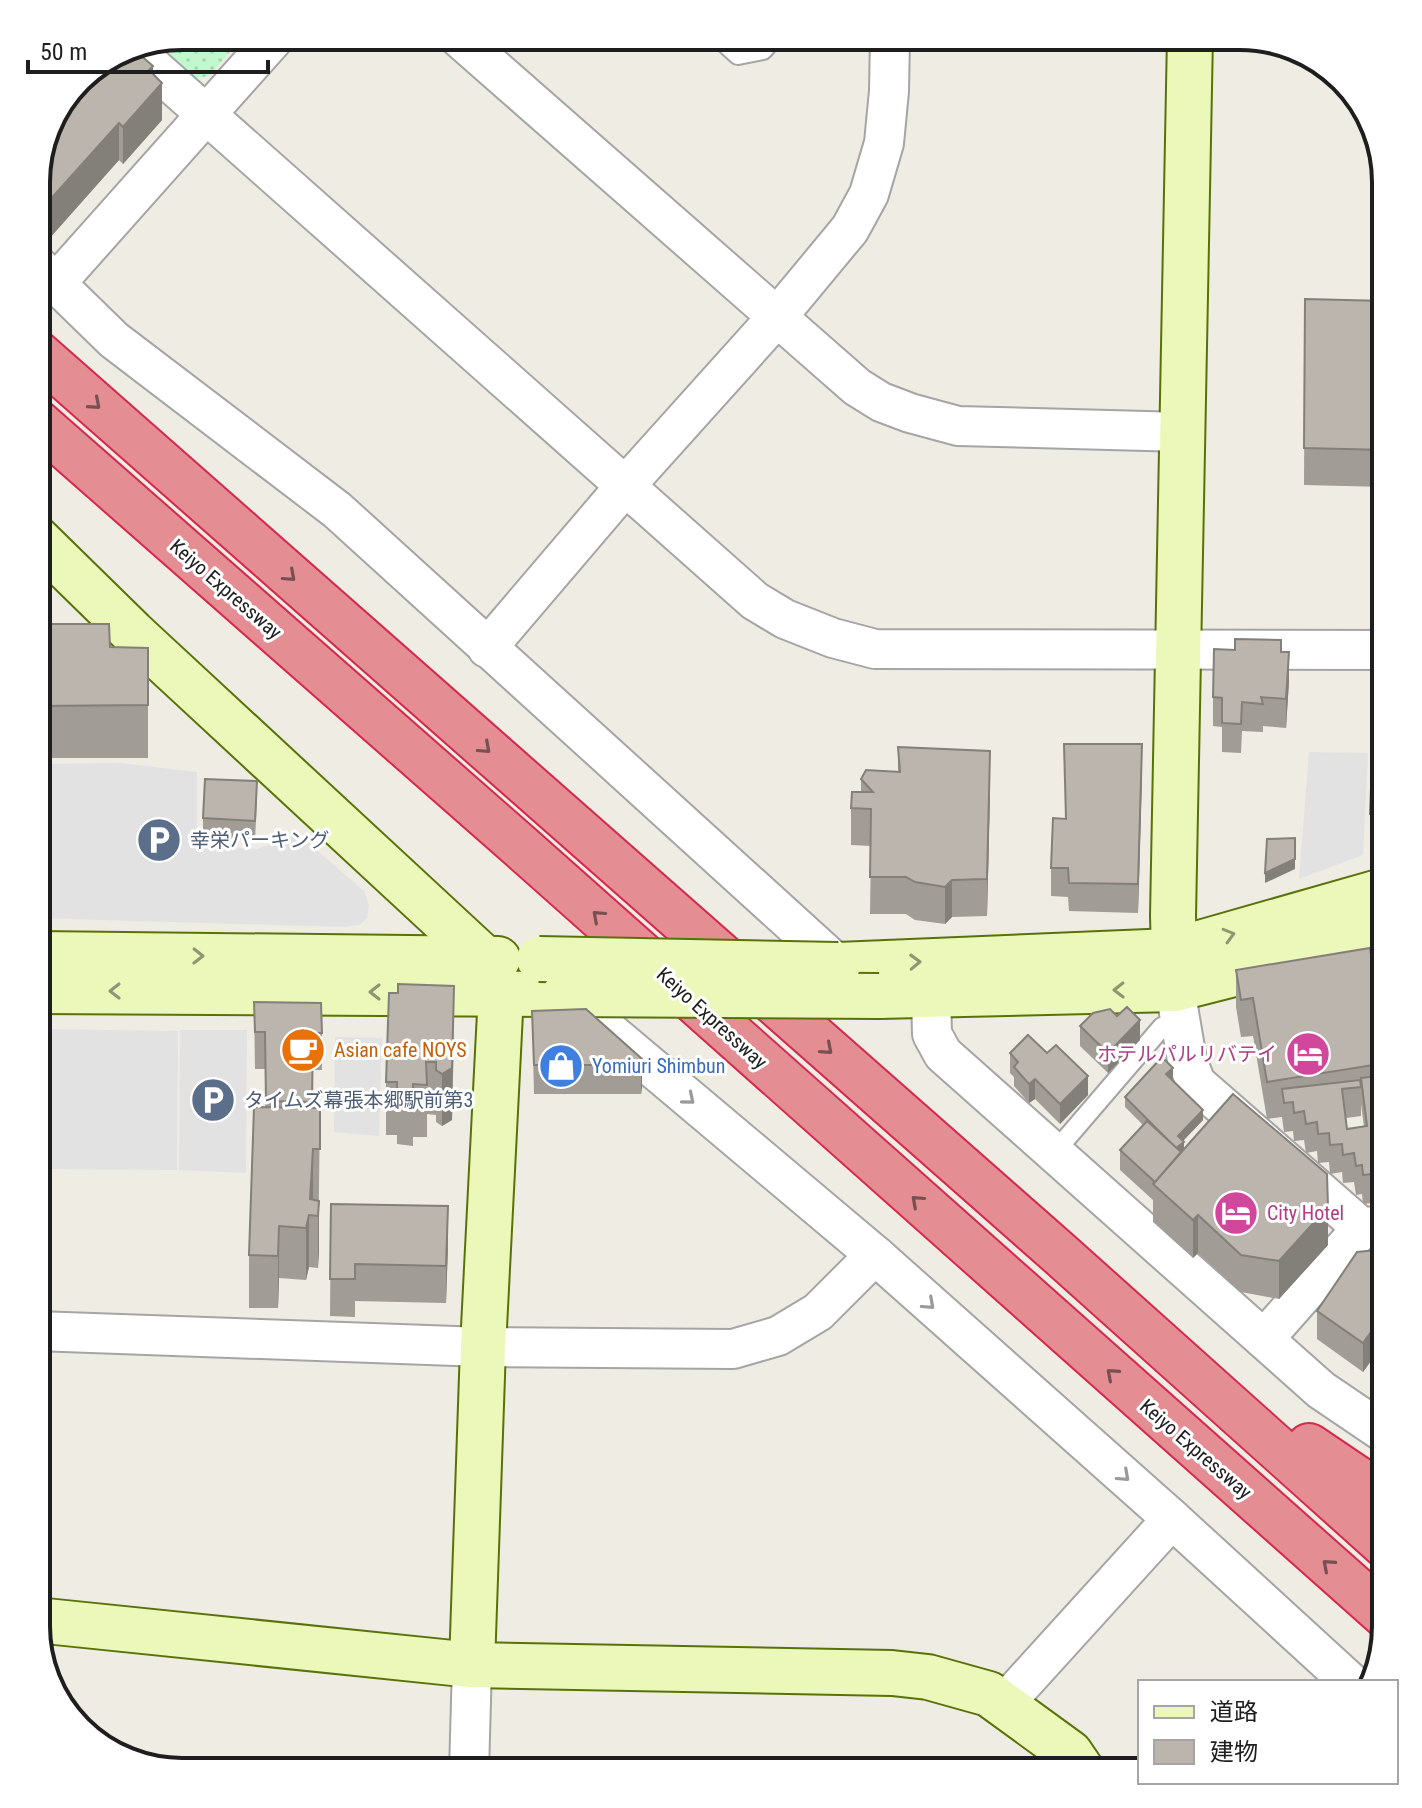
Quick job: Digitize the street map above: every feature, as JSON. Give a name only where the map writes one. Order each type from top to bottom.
[{"type":"highway","points":[[50,364],[1060,1254],[1372,1534]]},
{"type":"highway","name":"Keiyo Expressway","points":[[50,433],[521,847],[1372,1604]]},
{"type":"highway","points":[[1163,1349],[1211,1364],[1290,1432],[1372,1488]]},
{"type":"street","points":[[50,269],[205,114],[263,50]]},
{"type":"street","points":[[473,50],[857,387],[881,402],[958,426],[1183,432]]},
{"type":"street","points":[[487,648],[626,485],[777,317],[850,229],[869,194],[884,143],[890,50]]},
{"type":"street","points":[[1190,50],[1176,987],[1187,1060],[1196,1083],[1372,1224]]},
{"type":"street","points":[[142,57],[755,601],[785,619],[833,638],[875,649],[1372,650]]},
{"type":"street","points":[[50,277],[114,340],[337,510],[838,965]]},
{"type":"street","points":[[50,552],[493,976],[469,1758]]},
{"type":"street","points":[[79,633],[133,633]]},
{"type":"street","points":[[50,991],[493,976],[539,959],[838,965],[1176,987],[1372,896]]},
{"type":"street","points":[[50,955],[493,976],[565,994],[879,996],[1176,987],[1372,938]]},
{"type":"street","points":[[565,994],[875,1255],[1348,1680]]},
{"type":"street","points":[[931,995],[932,1034],[943,1054],[1321,1390],[1372,1425]]},
{"type":"street","points":[[1264,1339],[1372,1228]]},
{"type":"street","points":[[50,1332],[483,1347],[733,1349],[778,1336],[818,1312],[875,1255]]},
{"type":"street","points":[[1004,1704],[1172,1519]]},
{"type":"street","points":[[50,1621],[472,1665],[892,1673],[928,1677],[989,1694],[1073,1758]]},
{"type":"lane","points":[[732,50],[738,55],[763,50]]},
{"type":"lane","points":[[1053,1154],[1162,1027],[1176,987]]},
{"type":"green space","points":[[232,50],[209,76],[187,79],[157,53]]},
{"type":"shaded area","points":[[1309,752],[1368,753],[1363,855],[1299,879]]},
{"type":"shaded area","name":"幸栄パーキング","points":[[121,763],[197,772],[197,846],[257,849],[298,834],[364,891],[369,906],[367,918],[359,925],[344,927],[50,918],[50,764]]},
{"type":"shaded area","points":[[50,1029],[178,1031],[177,1170],[50,1169]]},
{"type":"shaded area","name":"タイムズ幕張本郷駅前第3","points":[[180,1030],[247,1030],[246,1173],[179,1170]]},
{"type":"shaded area","points":[[335,1037],[382,1038],[379,1136],[334,1132]]},
{"type":"building","points":[[143,57],[153,66],[149,70],[162,83],[123,127],[119,123],[50,200],[50,174],[55,148],[77,102],[109,72]]},
{"type":"building","points":[[1305,299],[1372,301],[1372,450],[1304,448]]},
{"type":"building","points":[[50,624],[109,624],[110,647],[148,648],[148,705],[50,706]]},
{"type":"building","points":[[1235,639],[1281,640],[1281,652],[1289,652],[1286,699],[1261,697],[1263,704],[1242,702],[1241,724],[1222,723],[1222,698],[1213,697],[1214,649],[1235,650]]},
{"type":"building","points":[[1064,744],[1142,744],[1138,884],[1069,883],[1068,868],[1051,868],[1053,818],[1066,819]]},
{"type":"building","points":[[898,747],[990,751],[987,879],[952,880],[945,887],[915,882],[906,877],[870,877],[871,809],[851,808],[852,792],[873,792],[861,779],[866,770],[900,772]]},
{"type":"building","points":[[1372,762],[1372,814],[1370,814]]},
{"type":"building","points":[[205,779],[257,781],[255,821],[203,818]]},
{"type":"building","points":[[1295,838],[1295,859],[1265,873],[1267,839]]},
{"type":"building","points":[[1370,948],[1372,1065],[1267,1082],[1253,998],[1241,1000],[1236,970]]},
{"type":"building","points":[[398,984],[454,986],[452,1068],[442,1074],[436,1070],[436,1062],[426,1062],[427,1085],[413,1084],[413,1093],[397,1091],[397,1082],[386,1082],[389,993],[398,993]]},
{"type":"building","points":[[254,1002],[321,1003],[322,1033],[313,1033],[312,1102],[266,1101],[265,1032],[255,1032]]},
{"type":"building","points":[[1127,1007],[1140,1020],[1108,1053],[1080,1026],[1093,1013],[1110,1009],[1117,1016]]},
{"type":"building","points":[[586,1009],[642,1059],[641,1065],[534,1065],[532,1011]]},
{"type":"building","points":[[1028,1035],[1047,1053],[1056,1045],[1088,1076],[1060,1104],[1035,1079],[1029,1084],[1014,1067],[1018,1062],[1010,1053]]},
{"type":"building","points":[[1162,1057],[1173,1068],[1166,1074],[1203,1110],[1178,1136],[1184,1142],[1176,1148],[1125,1097]]},
{"type":"building","points":[[1372,1077],[1372,1174],[1363,1175],[1362,1165],[1356,1166],[1354,1153],[1343,1155],[1342,1144],[1330,1145],[1329,1133],[1318,1134],[1317,1122],[1306,1124],[1304,1111],[1294,1113],[1293,1102],[1284,1103],[1282,1089],[1360,1080],[1361,1087],[1342,1089],[1347,1129],[1367,1126],[1361,1078]]},
{"type":"building","points":[[1233,1094],[1327,1174],[1328,1207],[1279,1261],[1241,1255],[1198,1215],[1193,1220],[1153,1184]]},
{"type":"building","points":[[254,1107],[320,1108],[320,1149],[313,1149],[310,1199],[319,1201],[318,1216],[309,1215],[306,1228],[279,1226],[278,1256],[249,1255]]},
{"type":"building","points":[[1147,1121],[1181,1152],[1155,1182],[1120,1150]]},
{"type":"building","points":[[331,1204],[448,1206],[446,1266],[355,1264],[355,1279],[330,1279]]},
{"type":"building","points":[[1372,1250],[1372,1330],[1363,1343],[1317,1311],[1357,1252]]},
{"type":"place","name":"幸栄パーキング","points":[[159,840]]},
{"type":"place","name":"Asian cafe NOYS","points":[[303,1050]]},
{"type":"place","name":"ホテルパルリバテイ","points":[[1308,1054]]},
{"type":"place","name":"Yomiuri Shimbun","points":[[561,1066]]},
{"type":"place","name":"タイムズ幕張本郷駅前第3","points":[[213,1100]]},
{"type":"place","name":"City Hotel","points":[[1236,1213]]}]
